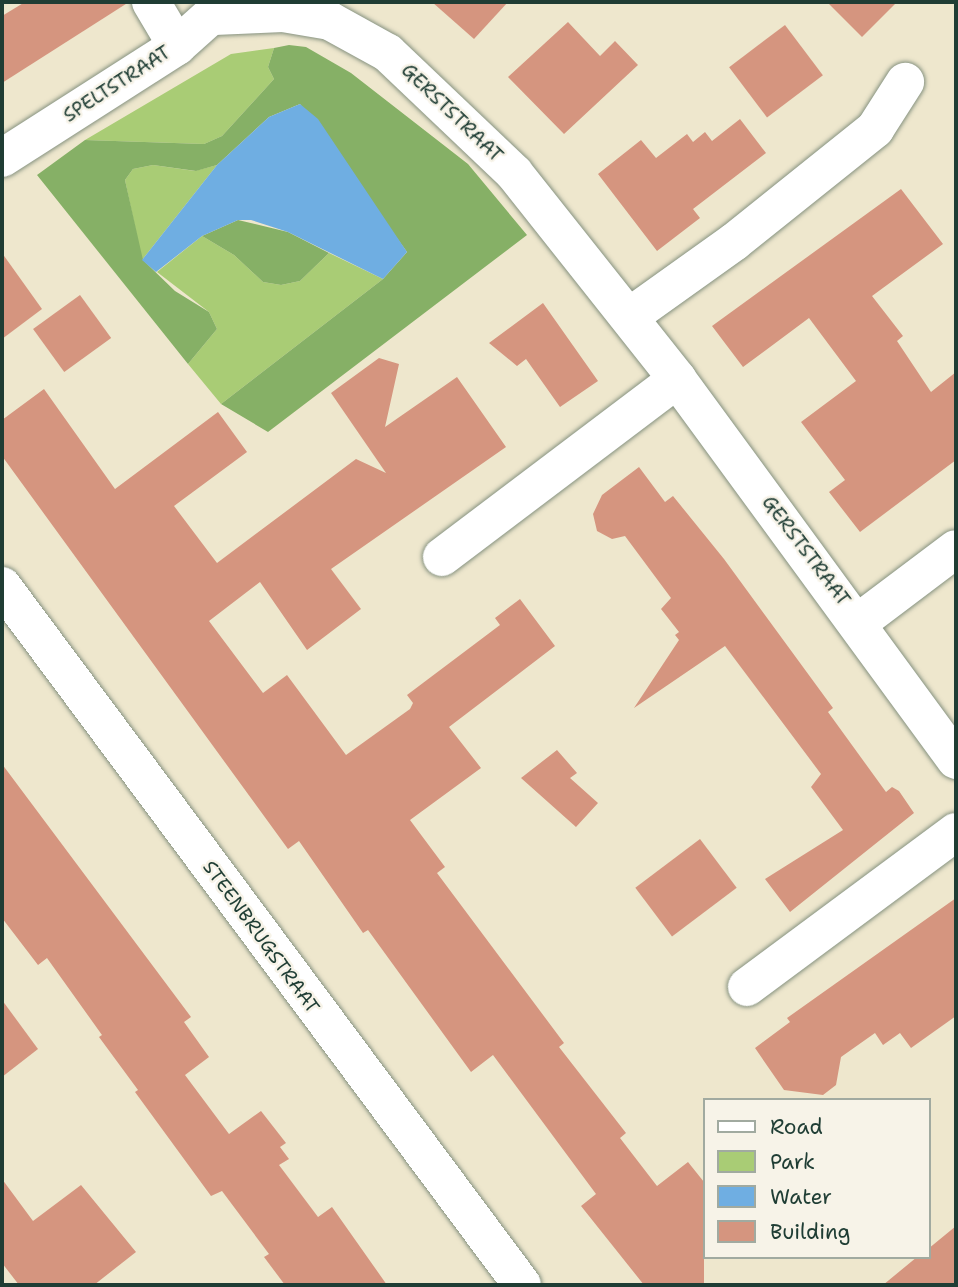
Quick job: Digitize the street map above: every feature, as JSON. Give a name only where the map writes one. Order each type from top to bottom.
[{"type":"street","points":[[151,2],[177,46]]},
{"type":"street","name":"SPELTSTRAAT","points":[[2,158],[177,46],[220,9]]},
{"type":"street","name":"GERSTSTRAAT","points":[[220,9],[283,13],[330,21],[388,53],[514,173],[677,379],[859,622],[956,760]]},
{"type":"street","points":[[629,317],[734,242],[875,129],[905,82]]},
{"type":"street","points":[[442,557],[677,379]]},
{"type":"street","name":"GERSTSTRAAT","points":[[859,622],[956,549]]},
{"type":"street","name":"STEENBRUGSTRAAT","points":[[2,586],[522,1285]]},
{"type":"street","points":[[747,986],[956,832]]},
{"type":"green space","points":[[289,45],[306,47],[351,73],[468,164],[527,235],[268,432],[221,404],[383,279],[407,252],[300,104],[269,117],[217,165],[196,171],[153,165],[133,169],[125,180],[143,260],[175,291],[209,312],[217,329],[188,364],[37,175],[85,140],[204,144],[222,136],[274,79],[268,67],[274,48]]},
{"type":"green space","points":[[274,48],[268,67],[274,79],[222,136],[204,144],[85,140],[231,54]]},
{"type":"green space","points":[[153,165],[195,171],[217,165],[142,260],[125,180],[133,169]]},
{"type":"green space","points":[[238,220],[288,232],[329,253],[300,281],[281,285],[263,282],[234,255],[202,236]]},
{"type":"green space","points":[[202,236],[234,255],[263,282],[281,285],[300,281],[329,253],[383,279],[221,404],[188,364],[217,329],[209,312],[157,272]]},
{"type":"water","points":[[300,104],[318,119],[407,252],[383,279],[288,232],[251,220],[238,220],[202,236],[156,272],[142,260],[217,165],[269,117]]},
{"type":"building","points":[[25,2],[129,2],[2,83],[2,16]]},
{"type":"building","points":[[432,2],[508,2],[474,39]]},
{"type":"building","points":[[827,2],[897,2],[862,37]]},
{"type":"building","points":[[568,22],[600,56],[615,41],[638,65],[564,134],[508,77]]},
{"type":"building","points":[[785,25],[823,75],[767,117],[729,67]]},
{"type":"building","points":[[740,119],[766,153],[693,209],[700,218],[657,251],[598,174],[641,140],[656,158],[687,134],[693,142],[705,132],[712,141]]},
{"type":"building","points":[[901,189],[943,244],[872,296],[903,336],[897,341],[931,392],[956,372],[956,460],[860,532],[829,492],[845,480],[801,422],[856,381],[809,318],[743,367],[712,326]]},
{"type":"building","points":[[2,253],[42,309],[2,339]]},
{"type":"building","points":[[80,295],[111,338],[64,372],[33,329]]},
{"type":"building","points":[[543,303],[598,381],[560,407],[526,359],[517,366],[489,343]]},
{"type":"building","points":[[379,358],[399,364],[385,427],[457,377],[506,447],[331,569],[361,609],[307,650],[260,582],[209,621],[263,693],[287,675],[346,755],[410,709],[413,703],[407,695],[500,625],[495,618],[520,599],[555,646],[449,727],[481,768],[410,820],[445,867],[437,873],[564,1043],[559,1047],[626,1133],[620,1138],[657,1186],[688,1162],[702,1180],[704,1285],[644,1285],[581,1206],[596,1194],[493,1055],[471,1072],[368,930],[363,933],[299,841],[288,849],[2,456],[2,420],[44,389],[115,489],[218,412],[247,452],[174,506],[217,563],[356,459],[386,473],[331,393]]},
{"type":"building","points":[[639,467],[665,502],[673,496],[724,559],[833,708],[828,712],[886,792],[892,787],[899,791],[914,813],[790,912],[765,879],[843,830],[811,787],[821,774],[725,646],[634,708],[679,640],[675,635],[679,632],[661,609],[671,598],[625,536],[612,539],[597,531],[593,514],[602,495]]},
{"type":"building","points":[[557,750],[577,773],[570,778],[598,803],[576,827],[521,778]]},
{"type":"building","points":[[2,764],[191,1017],[184,1022],[209,1057],[185,1075],[229,1134],[261,1111],[286,1143],[280,1147],[289,1159],[279,1165],[318,1217],[332,1207],[387,1285],[285,1285],[264,1257],[269,1254],[222,1191],[211,1196],[135,1092],[138,1090],[99,1037],[102,1035],[47,958],[38,965],[2,918]]},
{"type":"building","points":[[700,839],[737,888],[672,936],[635,888]]},
{"type":"building","points":[[956,898],[956,1016],[911,1048],[900,1033],[883,1045],[875,1033],[841,1057],[836,1085],[823,1095],[784,1090],[755,1048],[790,1022],[787,1018]]},
{"type":"building","points":[[2,1000],[38,1049],[2,1077]]},
{"type":"building","points":[[2,1179],[33,1221],[81,1185],[136,1252],[94,1285],[19,1285],[2,1263]]},
{"type":"building","points":[[956,1226],[956,1285],[883,1285],[915,1259],[930,1259],[930,1247]]}]
